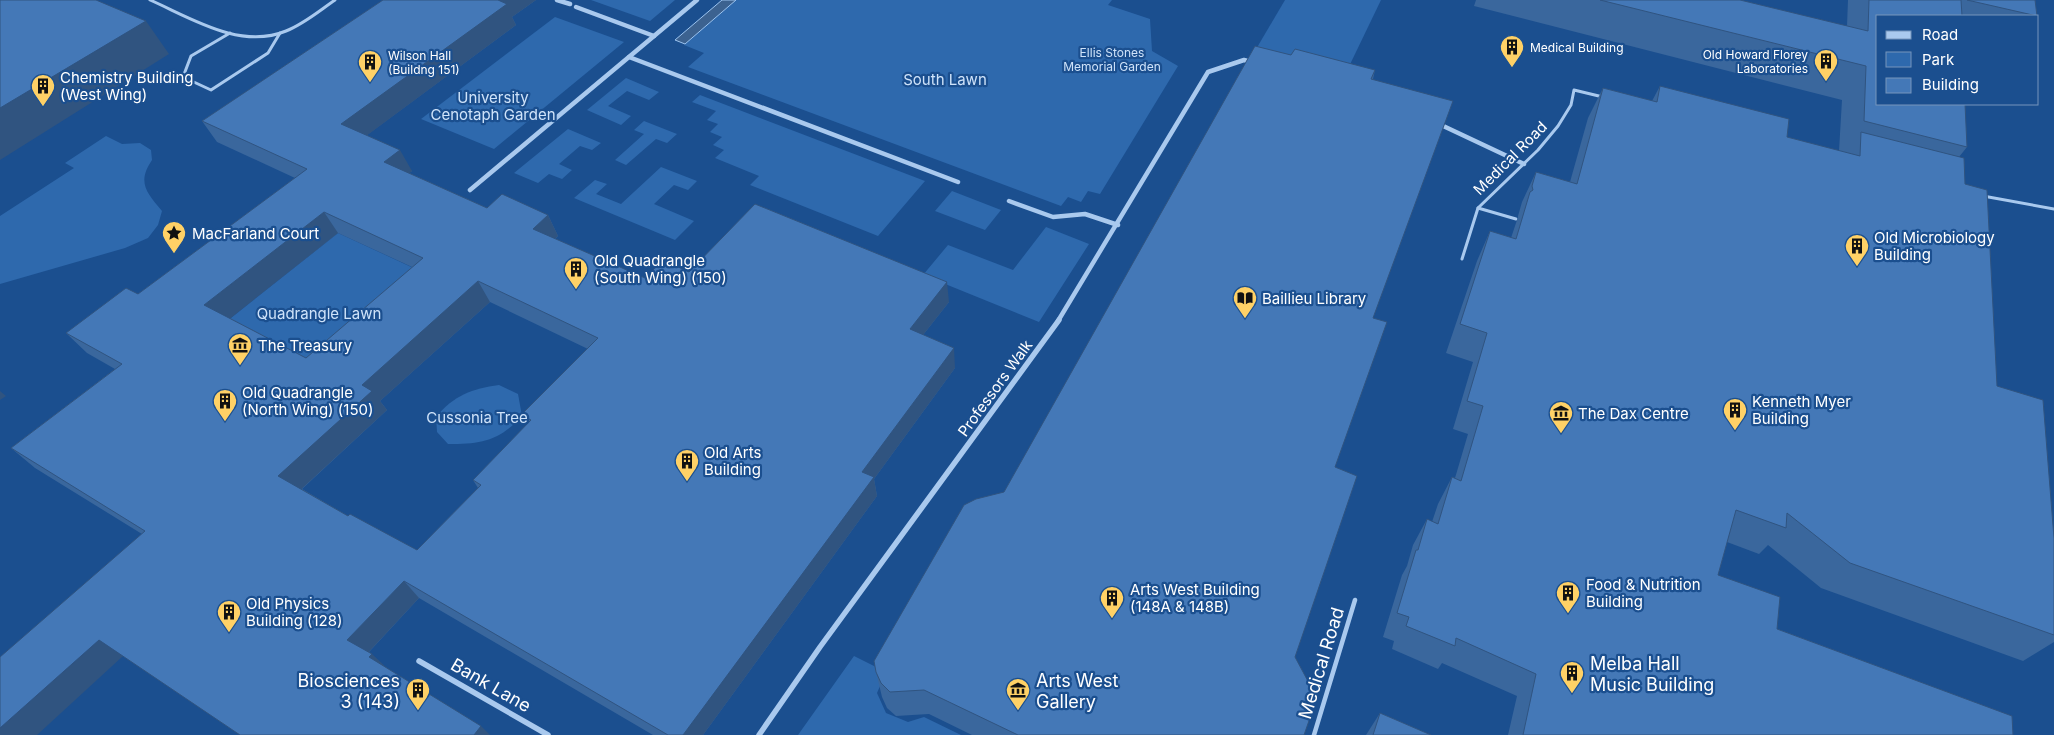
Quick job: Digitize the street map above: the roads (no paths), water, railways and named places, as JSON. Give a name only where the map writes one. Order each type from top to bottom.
[{"type":"street","points":[[557,0],[570,4]]},
{"type":"street","points":[[470,190],[697,0]]},
{"type":"street","points":[[576,6],[654,36]]},
{"type":"street","points":[[629,57],[958,182]]},
{"type":"street","name":"Professors Walk","points":[[759,735],[820,646],[1048,336],[1118,224],[1208,72],[1244,60],[1253,62]]},
{"type":"street","points":[[1436,122],[1524,164]]},
{"type":"street","points":[[1009,200],[1053,217],[1085,214],[1118,224]]},
{"type":"street","name":"Bank Lane","points":[[419,661],[548,735]]},
{"type":"lane","points":[[150,0],[230,33],[260,38],[280,34],[335,0]]},
{"type":"lane","points":[[157,3],[162,0]]},
{"type":"lane","points":[[230,33],[191,56],[183,77],[211,90],[268,53],[280,34]]},
{"type":"lane","name":"Medical Road","points":[[1462,259],[1478,208],[1524,164],[1558,126],[1571,105],[1574,90],[1612,100]]},
{"type":"lane","points":[[1982,196],[2028,203],[2054,210]]},
{"type":"lane","points":[[1478,208],[1516,219]]},
{"type":"lane","name":"Medical Road","points":[[1314,735],[1355,600]]},
{"type":"place","name":"Medical Building","points":[[1512,68]]},
{"type":"place","name":"Old Howard Florey Laboratories","points":[[1826,82]]},
{"type":"place","name":"Wilson Hall (Buildng 151)","points":[[370,83]]},
{"type":"place","name":"Chemistry Building (West Wing)","points":[[43,107]]},
{"type":"place","name":"MacFarland Court","points":[[174,254]]},
{"type":"place","name":"Old Microbiology Building","points":[[1857,267]]},
{"type":"place","name":"Old Quadrangle (South Wing) (150)","points":[[576,290]]},
{"type":"place","name":"Baillieu Library","points":[[1245,319]]},
{"type":"place","name":"The Treasury","points":[[240,366]]},
{"type":"place","name":"Old Quadrangle (North Wing) (150)","points":[[225,422]]},
{"type":"place","name":"Kenneth Myer Building","points":[[1735,431]]},
{"type":"place","name":"The Dax Centre","points":[[1561,434]]},
{"type":"place","name":"Old Arts Building","points":[[687,482]]},
{"type":"place","name":"Food & Nutrition Building","points":[[1568,614]]},
{"type":"place","name":"Arts West Building (148A & 148B)","points":[[1112,619]]},
{"type":"place","name":"Old Physics Building (128)","points":[[229,633]]},
{"type":"place","name":"Melba Hall Music Building","points":[[1572,694]]},
{"type":"place","name":"Biosciences 3 (143)","points":[[418,711]]},
{"type":"place","name":"Arts West Gallery","points":[[1018,711]]},
{"type":"park label","name":"Ellis Stones Memorial Garden","points":[[1112,59]]},
{"type":"park label","name":"South Lawn","points":[[945,79]]},
{"type":"park label","name":"University Cenotaph Garden","points":[[493,106]]},
{"type":"park label","name":"Quadrangle Lawn","points":[[319,313]]},
{"type":"park label","name":"Cussonia Tree","points":[[477,417]]}]
